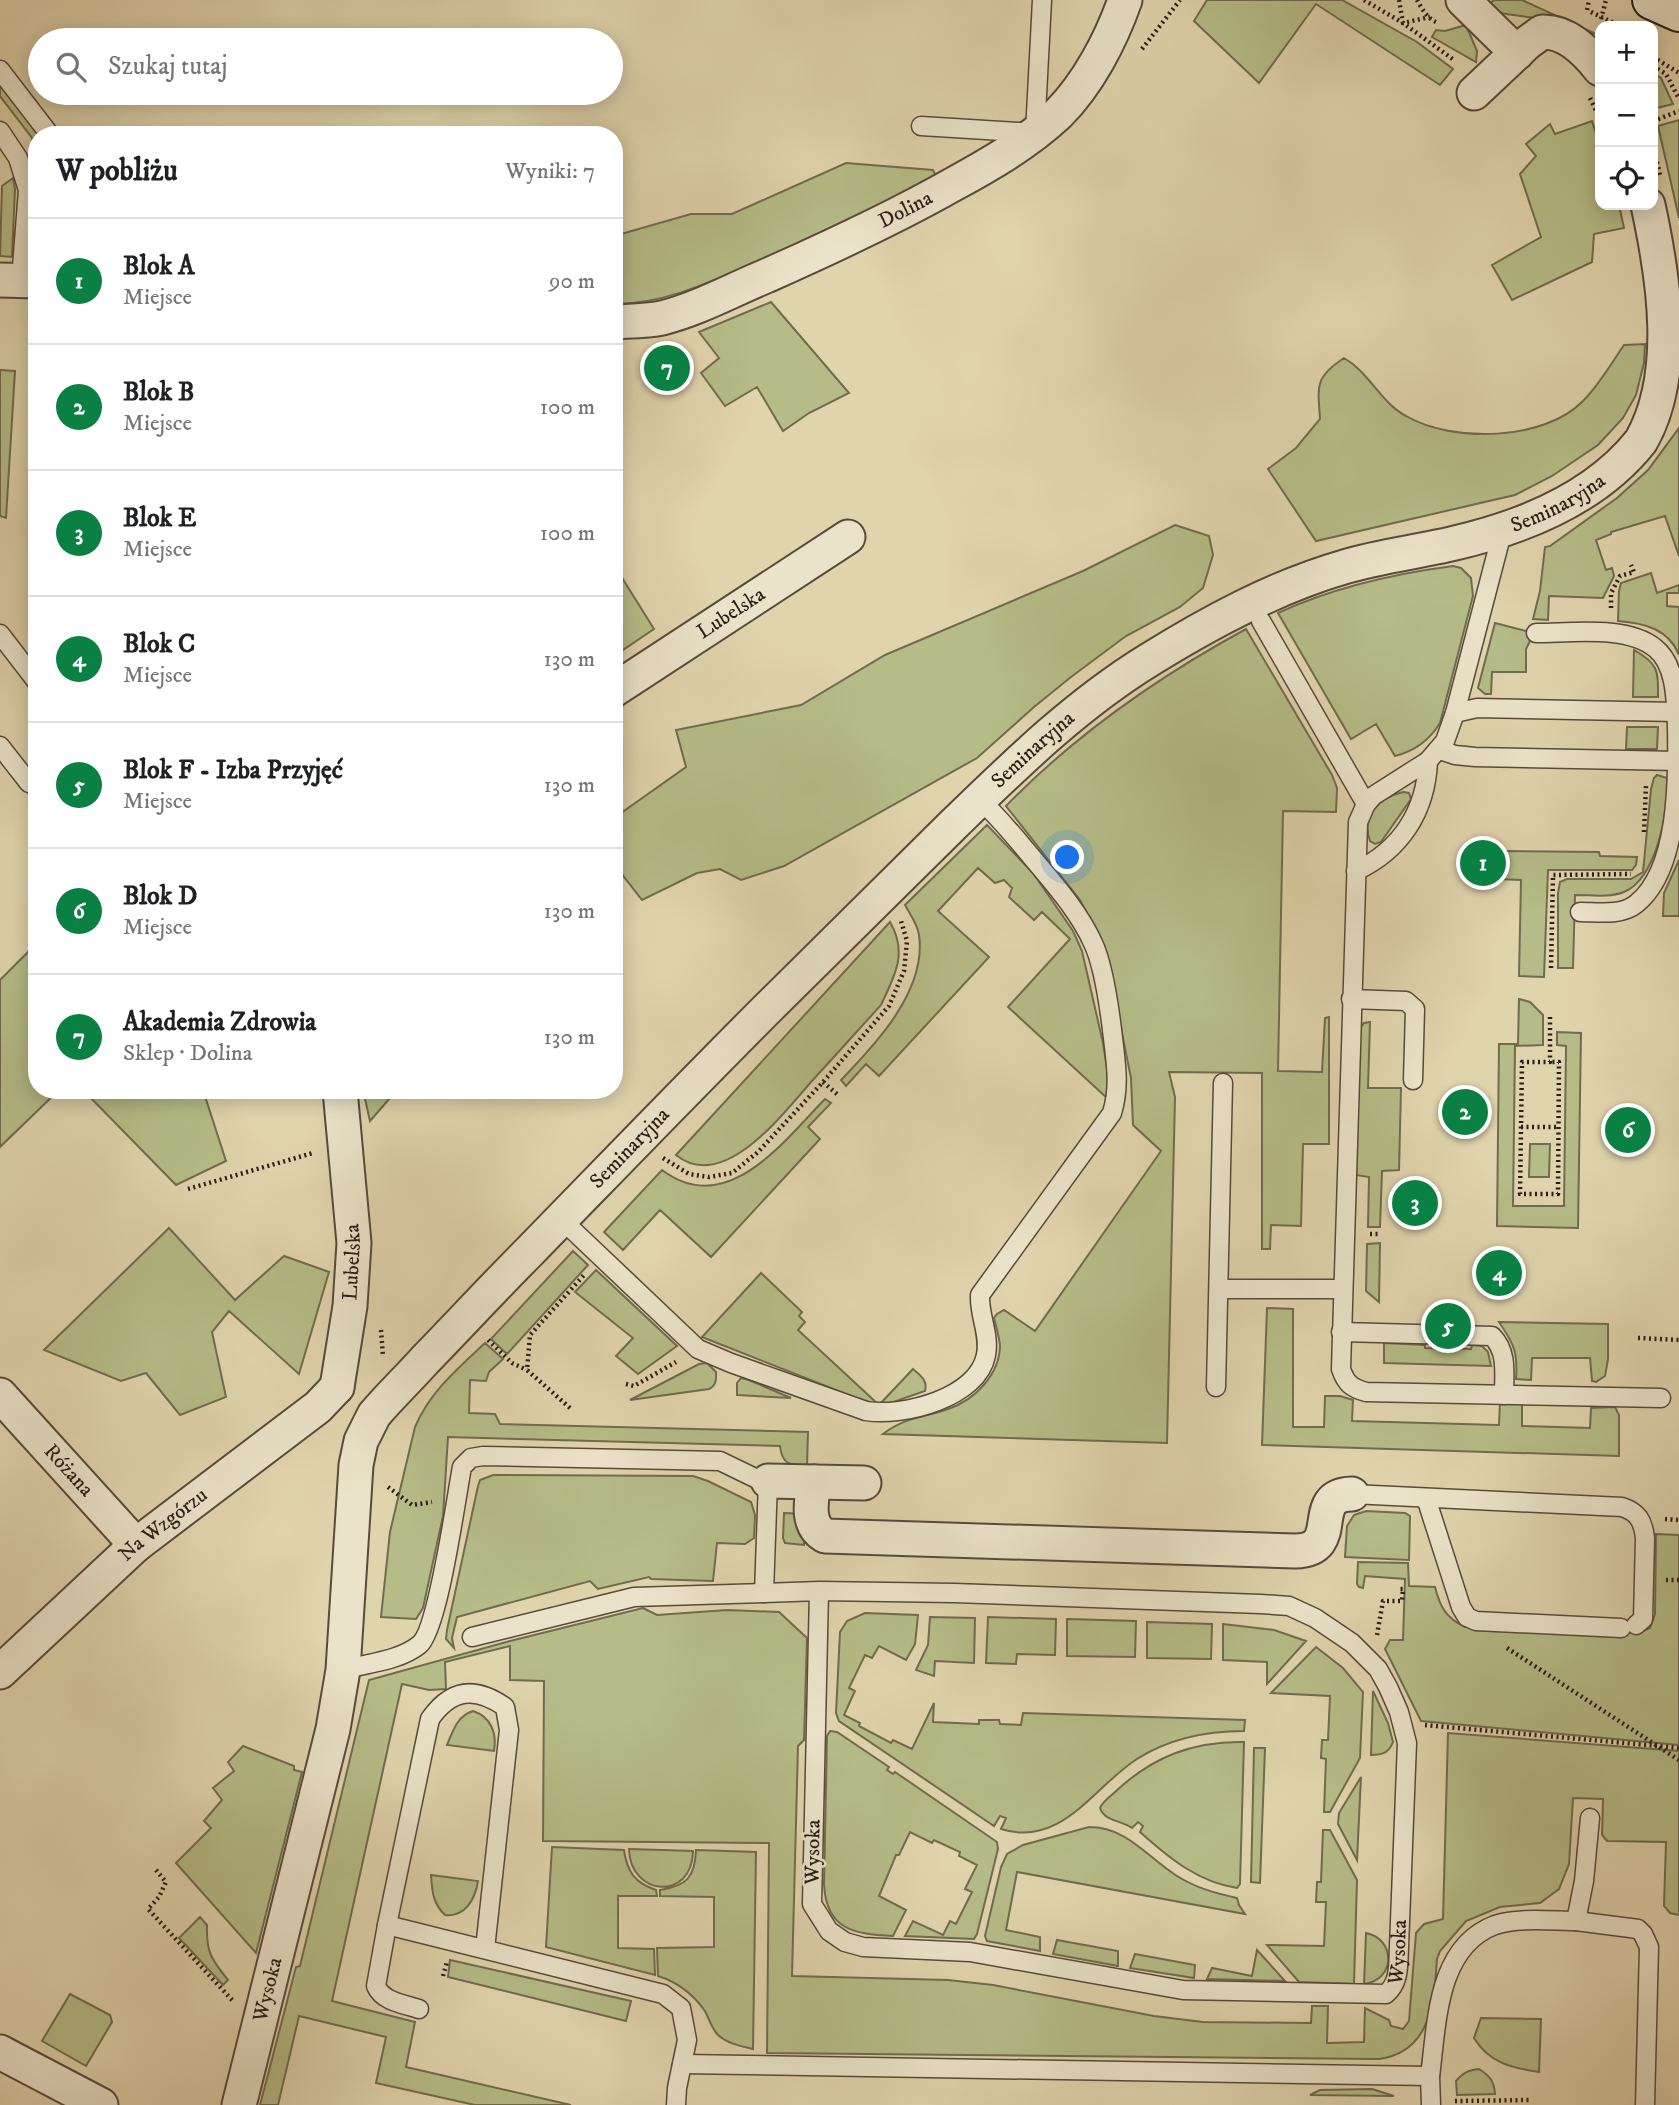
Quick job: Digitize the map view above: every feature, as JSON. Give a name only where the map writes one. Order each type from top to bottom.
[{"type":"main road","points":[[1652,0],[1679,12]]},
{"type":"street","name":"Dolina","points":[[623,321],[660,318],[689,309],[842,243],[970,176],[1035,133],[1059,113],[1077,92],[1117,22],[1125,0]]},
{"type":"street","points":[[1450,7],[1517,53]]},
{"type":"street","points":[[1474,93],[1535,36],[1548,32],[1577,44],[1595,64]]},
{"type":"street","name":"Seminaryjna","points":[[374,1415],[656,1120],[979,799],[1038,743],[1098,693],[1204,628],[1289,586],[1375,558],[1455,543],[1503,529],[1571,501],[1595,485],[1628,456],[1653,424],[1662,405],[1668,380],[1671,335],[1668,306],[1649,210]]},
{"type":"street","name":"Lubelska","points":[[623,684],[848,537]]},
{"type":"street","name":"Lubelska","points":[[337,1387],[353,1282],[354,1243],[341,1099]]},
{"type":"street","points":[[337,1387],[374,1415]]},
{"type":"street","name":"Na Wzgórzu","points":[[0,1672],[136,1545],[318,1407],[337,1387]]},
{"type":"street","name":"Różana","points":[[0,1395],[136,1545]]},
{"type":"street","name":"Wysoka","points":[[239,2105],[325,1765],[343,1670],[356,1465],[361,1441],[374,1415]]},
{"type":"street","points":[[768,1480],[864,1483]]},
{"type":"street","points":[[814,1482],[812,1522],[816,1531],[825,1536],[1295,1551],[1310,1550],[1316,1546],[1324,1533],[1328,1503],[1337,1495],[1352,1494]]},
{"type":"street","points":[[0,2052],[101,2105]]},
{"type":"lane","points":[[921,126],[1035,133],[1042,0]]},
{"type":"lane","points":[[0,70],[43,126]]},
{"type":"lane","points":[[0,131],[18,158],[28,190],[19,280]]},
{"type":"lane","points":[[1503,529],[1455,713],[1445,741],[1434,755],[1379,791],[1366,804],[1357,829],[1341,1369],[1345,1381],[1353,1388],[1366,1392],[1661,1398]]},
{"type":"lane","points":[[1261,621],[1366,804]]},
{"type":"lane","points":[[1536,633],[1609,633],[1635,637],[1656,648],[1669,668],[1676,712],[1676,807],[1660,869],[1647,894],[1630,908],[1619,912],[1580,912]]},
{"type":"lane","points":[[0,634],[28,670]]},
{"type":"lane","points":[[1455,713],[1477,708],[1676,712]]},
{"type":"lane","points":[[0,746],[28,782]]},
{"type":"lane","points":[[1434,755],[1678,761]]},
{"type":"lane","points":[[1356,871],[1380,858],[1400,840],[1422,802],[1434,755]]},
{"type":"lane","points":[[561,1219],[698,1349],[837,1401],[883,1414],[921,1407],[962,1388],[975,1376],[986,1358],[987,1340],[979,1307],[980,1295],[1112,1113],[1117,1098],[1118,1077],[1112,1030],[1094,945],[1058,888],[997,816],[979,799]]},
{"type":"lane","points":[[1351,999],[1406,1001],[1415,1009],[1413,1080]]},
{"type":"lane","points":[[1216,1387],[1223,1083]]},
{"type":"lane","points":[[1219,1289],[1342,1289]]},
{"type":"lane","points":[[1341,1332],[1492,1336],[1499,1343],[1504,1355],[1504,1395]]},
{"type":"lane","points":[[343,1670],[407,1653],[423,1643],[435,1615],[462,1467],[471,1458],[483,1456],[720,1461],[755,1478],[768,1480],[764,1593]]},
{"type":"lane","points":[[1352,1494],[1622,1507],[1633,1511],[1644,1528],[1643,1619],[1628,1626],[1476,1621],[1467,1617],[1461,1607],[1426,1498]]},
{"type":"lane","name":"Wysoka","points":[[472,1637],[635,1597],[819,1591],[1289,1606],[1336,1630],[1367,1657],[1378,1669],[1388,1687],[1402,1723],[1407,1743],[1399,1947],[1397,1978],[1393,1988],[1386,1994],[1183,1990],[970,1952],[863,1947],[845,1942],[830,1931],[812,1904],[819,1591]]},
{"type":"lane","points":[[419,2009],[386,1997],[376,1986],[387,1925],[430,1719],[440,1705],[456,1696],[477,1693],[493,1698],[505,1707],[509,1730],[485,1949]]},
{"type":"lane","points":[[1576,1921],[1584,1881],[1590,1818]]},
{"type":"lane","points":[[1431,2105],[1430,2076],[1443,1984],[1458,1955],[1477,1934],[1497,1924],[1540,1920],[1576,1921],[1638,1929],[1643,1934],[1649,1947],[1645,2105]]},
{"type":"lane","points":[[387,1925],[663,1994],[681,2008],[687,2040],[676,2105]]},
{"type":"lane","points":[[682,2064],[1430,2076]]},
{"type":"path","points":[[1364,0],[1454,60]]},
{"type":"path","points":[[1399,0],[1402,23]]},
{"type":"path","points":[[1587,10],[1589,0]]},
{"type":"path","points":[[1600,21],[1606,0]]},
{"type":"path","points":[[1402,23],[1450,7]]},
{"type":"path","points":[[1658,60],[1679,73]]},
{"type":"path","points":[[1658,68],[1666,74],[1679,99]]},
{"type":"path","points":[[1658,119],[1679,111]]},
{"type":"path","points":[[1609,633],[1613,587],[1620,576],[1634,572],[1631,565]]},
{"type":"path","points":[[1644,834],[1647,759]]},
{"type":"path","points":[[1550,968],[1553,875],[1621,875],[1635,872]]},
{"type":"path","points":[[660,1155],[679,1169],[699,1177],[732,1173],[758,1152],[824,1082],[889,1006],[904,971],[907,941],[904,926],[897,915]]},
{"type":"path","points":[[1549,1017],[1550,1062]]},
{"type":"path","points":[[1522,1062],[1550,1062],[1559,1062],[1558,1194],[1520,1194],[1522,1062]]},
{"type":"path","points":[[824,1082],[838,1095]]},
{"type":"path","points":[[1521,1127],[1559,1127]]},
{"type":"path","points":[[188,1189],[318,1151]]},
{"type":"path","points":[[527,1370],[530,1335],[601,1256]]},
{"type":"path","points":[[483,1335],[512,1363],[527,1370],[570,1408]]},
{"type":"path","points":[[1638,1338],[1679,1340]]},
{"type":"path","points":[[626,1384],[634,1386],[698,1349]]},
{"type":"path","points":[[382,1482],[412,1505],[429,1503],[458,1489]]},
{"type":"path","points":[[1377,1636],[1383,1601],[1402,1601],[1403,1589],[1399,1589]]},
{"type":"path","points":[[1476,1621],[1487,1636],[1679,1760]]},
{"type":"path","points":[[1402,1723],[1679,1748]]},
{"type":"path","points":[[156,1870],[166,1882],[159,1897],[148,1909],[235,2003]]},
{"type":"path","points":[[1450,2101],[1529,2100]]},
{"type":"green space","points":[[1207,0],[1342,0],[1417,42],[1453,69],[1440,85],[1316,4],[1259,83],[1194,21]]},
{"type":"green space","points":[[1494,0],[1522,0],[1595,34],[1595,43],[1556,21],[1499,13],[1487,6]]},
{"type":"green space","points":[[1466,25],[1477,51],[1476,62],[1432,37],[1436,30],[1445,31]]},
{"type":"green space","points":[[1658,76],[1661,78],[1673,104],[1658,108]]},
{"type":"green space","points":[[0,85],[32,126],[28,126],[28,133],[0,96]]},
{"type":"green space","points":[[1679,120],[1679,218],[1658,126]]},
{"type":"green space","points":[[1592,121],[1595,130],[1595,210],[1620,210],[1624,228],[1594,234],[1592,262],[1512,300],[1492,265],[1541,237],[1520,174],[1536,156],[1526,144],[1550,124],[1555,134]]},
{"type":"green space","points":[[846,163],[933,170],[936,176],[820,233],[704,284],[669,296],[623,304],[623,233],[691,214],[732,214]]},
{"type":"green space","points":[[13,178],[15,189],[12,257],[0,256],[2,186]]},
{"type":"green space","points":[[771,302],[849,393],[809,413],[783,431],[757,387],[725,406],[701,373],[719,358],[699,332]]},
{"type":"green space","points":[[1645,344],[1644,363],[1636,395],[1623,418],[1598,445],[1552,476],[1515,495],[1316,541],[1268,469],[1296,448],[1320,419],[1320,384],[1327,371],[1344,358],[1361,371],[1389,403],[1406,416],[1448,431],[1498,434],[1546,424],[1566,414],[1589,395],[1624,345]]},
{"type":"green space","points":[[0,370],[15,371],[6,518],[0,516]]},
{"type":"green space","points":[[1679,428],[1679,556],[1665,516],[1611,532],[1596,540],[1606,570],[1612,568],[1614,576],[1603,598],[1549,596],[1548,620],[1533,619],[1540,591],[1545,547],[1617,498],[1648,470]]},
{"type":"green space","points":[[1175,525],[1209,536],[1213,555],[1203,588],[1180,607],[1126,636],[1071,677],[977,758],[784,866],[741,880],[720,869],[697,873],[642,900],[623,876],[623,812],[686,767],[676,730],[801,705],[885,655],[1083,571]]},
{"type":"green space","points":[[1453,566],[1461,568],[1471,578],[1473,596],[1440,723],[1421,744],[1395,756],[1376,724],[1351,739],[1278,613],[1320,596],[1364,583]]},
{"type":"green space","points":[[1651,573],[1657,593],[1679,585],[1679,593],[1667,593],[1667,606],[1679,607],[1679,655],[1675,646],[1662,633],[1646,626],[1618,621],[1621,583]]},
{"type":"green space","points":[[623,579],[654,629],[623,650]]},
{"type":"green space","points":[[1495,623],[1534,633],[1526,649],[1526,672],[1492,672],[1491,694],[1485,694],[1478,688]]},
{"type":"green space","points":[[1246,629],[1332,775],[1337,788],[1336,812],[1283,811],[1278,1071],[1322,1072],[1325,1018],[1329,1017],[1329,1144],[1303,1144],[1301,1226],[1271,1225],[1270,1249],[1262,1249],[1262,1073],[1169,1072],[1175,1097],[1167,1443],[883,1434],[907,1421],[958,1405],[984,1384],[991,1376],[999,1356],[1000,1345],[994,1318],[997,1314],[1004,1310],[1035,1331],[1161,1151],[1133,1125],[1131,1078],[1101,940],[1080,900],[1006,806],[1061,755],[1119,708],[1213,647]]},
{"type":"green space","points":[[1634,650],[1653,664],[1658,681],[1658,697],[1633,697]]},
{"type":"green space","points":[[1627,727],[1658,727],[1657,749],[1626,749]]},
{"type":"green space","points":[[1657,775],[1667,778],[1666,807],[1659,842],[1645,873],[1635,885],[1618,894],[1575,895],[1573,968],[1558,968],[1560,882],[1567,879],[1631,879],[1643,872],[1651,789]]},
{"type":"green space","points":[[1403,792],[1409,793],[1411,799],[1381,842],[1375,844],[1370,841],[1368,824],[1374,809],[1386,799]]},
{"type":"green space","points":[[987,825],[1033,873],[1073,931],[1082,951],[1103,1043],[1111,1094],[1108,1099],[1008,1007],[1070,939],[1042,912],[1034,920],[1009,897],[1012,888],[1004,880],[995,883],[978,868],[938,911],[989,957],[879,1076],[866,1064],[846,1086],[841,1080],[896,1015],[915,976],[919,935],[905,905]]},
{"type":"green space","points":[[1500,851],[1599,852],[1600,856],[1637,857],[1632,870],[1548,870],[1544,977],[1519,976],[1521,880],[1499,879]]},
{"type":"green space","points":[[1679,860],[1679,916],[1663,916],[1664,893]]},
{"type":"green space","points":[[890,922],[898,944],[898,964],[881,1005],[786,1111],[733,1157],[714,1164],[694,1164],[676,1155]]},
{"type":"green space","points":[[28,952],[28,1099],[50,1099],[0,1147],[0,980]]},
{"type":"green space","points":[[1519,999],[1530,1002],[1543,1015],[1543,1045],[1515,1046],[1513,1206],[1564,1206],[1566,1046],[1557,1045],[1557,1032],[1581,1033],[1578,1228],[1497,1226],[1499,1044],[1518,1044]]},
{"type":"green space","points":[[1370,1022],[1368,1088],[1401,1088],[1399,1170],[1382,1171],[1380,1227],[1368,1227],[1369,1177],[1356,1175],[1359,1029],[1364,1023]]},
{"type":"green space","points":[[92,1099],[206,1099],[226,1161],[176,1185]]},
{"type":"green space","points":[[365,1099],[389,1099],[370,1121]]},
{"type":"green space","points":[[825,1099],[831,1103],[808,1127],[820,1139],[711,1257],[660,1210],[623,1250],[604,1232],[662,1170],[686,1183],[709,1186],[731,1180],[752,1169],[772,1153]]},
{"type":"green space","points":[[1530,1144],[1550,1144],[1549,1177],[1529,1177]]},
{"type":"green space","points":[[169,1228],[235,1300],[284,1256],[329,1272],[299,1374],[229,1311],[212,1332],[226,1397],[180,1415],[146,1373],[121,1381],[44,1350]]},
{"type":"green space","points":[[1380,1243],[1379,1302],[1366,1291],[1367,1244]]},
{"type":"green space","points":[[573,1251],[588,1265],[507,1354],[491,1339]]},
{"type":"green space","points":[[596,1270],[677,1346],[638,1374],[616,1356],[633,1338],[575,1292]]},
{"type":"green space","points":[[761,1273],[802,1312],[799,1316],[805,1322],[798,1330],[879,1405],[913,1369],[924,1381],[925,1391],[879,1407],[702,1337]]},
{"type":"green space","points":[[1267,1308],[1293,1309],[1293,1427],[1324,1427],[1325,1396],[1340,1396],[1353,1400],[1352,1421],[1499,1425],[1500,1401],[1522,1402],[1522,1426],[1590,1428],[1591,1408],[1615,1407],[1619,1415],[1619,1456],[1262,1445]]},
{"type":"green space","points":[[1499,1322],[1608,1324],[1605,1376],[1596,1382],[1592,1381],[1590,1358],[1532,1358],[1531,1380],[1516,1379],[1514,1349]]},
{"type":"green space","points":[[485,1343],[503,1359],[489,1372],[486,1381],[470,1380],[469,1413],[495,1414],[500,1424],[808,1432],[807,1466],[788,1463],[780,1446],[448,1437],[443,1516],[423,1608],[416,1619],[381,1617],[390,1532],[415,1427],[436,1392]]},
{"type":"green space","points":[[1384,1343],[1425,1345],[1425,1348],[1471,1349],[1472,1345],[1482,1346],[1488,1352],[1491,1366],[1384,1363]]},
{"type":"green space","points":[[707,1363],[716,1372],[715,1384],[709,1389],[630,1400],[699,1364]]},
{"type":"green space","points":[[741,1378],[791,1398],[737,1395],[737,1383]]},
{"type":"green space","points":[[493,1475],[693,1476],[751,1502],[755,1515],[754,1538],[745,1544],[717,1543],[713,1581],[649,1577],[598,1589],[590,1581],[457,1617],[452,1638],[454,1648],[446,1639],[447,1630],[478,1486],[480,1480]]},
{"type":"green space","points":[[1366,1511],[1405,1513],[1410,1516],[1409,1560],[1345,1557],[1347,1526],[1354,1515]]},
{"type":"green space","points":[[784,1513],[805,1514],[804,1545],[785,1543]]},
{"type":"green space","points":[[1656,1534],[1679,1535],[1679,1745],[1421,1721],[1385,1649],[1390,1640],[1403,1640],[1405,1579],[1365,1576],[1363,1588],[1357,1584],[1358,1562],[1408,1563],[1409,1586],[1435,1587],[1445,1611],[1465,1627],[1638,1633],[1650,1628],[1655,1614]]},
{"type":"green space","points":[[643,1608],[657,1615],[727,1610],[779,1612],[807,1638],[804,1740],[798,1746],[792,1976],[948,1980],[993,1985],[1154,2016],[1203,2022],[1311,2023],[1312,2006],[1328,2006],[1327,2043],[1364,2042],[1365,2008],[1389,2020],[1391,2026],[1403,2029],[1409,2021],[1416,1933],[1424,1924],[1443,1919],[1448,1733],[1679,1751],[1679,1915],[1670,1913],[1664,1906],[1666,1842],[1607,1841],[1602,1835],[1603,1799],[1573,1798],[1569,1864],[1559,1889],[1540,1903],[1500,1907],[1466,1921],[1440,1951],[1431,2008],[1419,2036],[1410,2046],[1396,2054],[1379,2059],[767,2053],[769,1843],[543,1841],[544,1681],[510,1680],[510,1646],[445,1662],[446,1689],[429,1690],[402,1684],[332,2001],[415,2022],[406,2067],[571,2105],[475,2105],[376,2083],[386,2037],[299,2016],[278,2105],[260,2105],[296,1967],[300,1966],[369,1680]]},
{"type":"green space","points":[[865,1613],[918,1615],[915,1644],[906,1660],[879,1646],[872,1658],[865,1655],[849,1688],[855,1691],[844,1715],[891,1743],[893,1740],[912,1749],[934,1703],[933,1722],[979,1724],[979,1720],[999,1720],[1000,1724],[1021,1725],[1023,1713],[1245,1720],[1244,1731],[1202,1734],[1162,1746],[1137,1759],[1059,1823],[1042,1830],[1023,1833],[1001,1829],[1006,1818],[1000,1816],[994,1826],[839,1721],[836,1713],[840,1632],[847,1621]]},
{"type":"green space","points":[[930,1617],[975,1618],[974,1663],[935,1661],[934,1676],[916,1670],[928,1645]]},
{"type":"green space","points":[[988,1617],[1056,1619],[1055,1655],[1017,1654],[1016,1664],[986,1663]]},
{"type":"green space","points":[[1067,1619],[1136,1621],[1135,1657],[1067,1656]]},
{"type":"green space","points":[[1147,1622],[1212,1624],[1211,1659],[1147,1658]]},
{"type":"green space","points":[[1223,1624],[1274,1630],[1306,1641],[1267,1684],[1267,1662],[1223,1660]]},
{"type":"green space","points":[[1316,1647],[1343,1668],[1363,1692],[1360,1758],[1330,1812],[1324,1812],[1326,1759],[1321,1758],[1322,1740],[1328,1740],[1330,1696],[1271,1693]]},
{"type":"green space","points":[[1373,1691],[1388,1723],[1393,1742],[1385,1753],[1379,1755],[1371,1755]]},
{"type":"green space","points":[[473,1711],[484,1717],[491,1726],[495,1738],[494,1751],[447,1745],[459,1720]]},
{"type":"green space","points":[[830,1731],[837,1732],[889,1767],[887,1770],[893,1774],[895,1772],[997,1842],[998,1849],[974,1939],[905,1936],[913,1921],[943,1935],[950,1921],[956,1924],[972,1892],[965,1889],[977,1865],[959,1856],[960,1852],[910,1832],[899,1855],[896,1855],[879,1896],[906,1910],[893,1936],[855,1931],[836,1920],[826,1899],[824,1884],[827,1736]]},
{"type":"green space","points":[[1244,1742],[1240,1884],[1237,1888],[1209,1880],[1185,1868],[1140,1832],[1143,1826],[1138,1822],[1132,1828],[1109,1818],[1100,1808],[1144,1769],[1174,1754],[1208,1744]]},
{"type":"green space","points":[[243,1746],[294,1766],[294,1770],[302,1772],[256,1953],[176,1863],[211,1828],[204,1821],[222,1800],[213,1788],[234,1771],[228,1762]]},
{"type":"green space","points":[[1254,1748],[1265,1748],[1260,1883],[1251,1882]]},
{"type":"green space","points":[[1361,1777],[1357,1860],[1338,1824],[1339,1813]]},
{"type":"green space","points":[[1089,1827],[1102,1828],[1126,1837],[1191,1884],[1237,1898],[1245,1914],[1017,1872],[1006,1930],[1040,1937],[1040,1951],[987,1941],[985,1936],[1001,1867],[1007,1854],[1023,1845]]},
{"type":"green space","points":[[1323,1830],[1330,1830],[1357,1880],[1354,1984],[1299,1982],[1267,1945],[1324,1946],[1326,1902],[1316,1902],[1317,1882],[1321,1882]]},
{"type":"green space","points":[[552,1847],[624,1850],[633,1876],[656,1890],[657,1896],[618,1896],[618,1948],[654,1949],[655,1975],[546,1947]]},
{"type":"green space","points":[[629,1849],[693,1851],[690,1867],[683,1879],[673,1885],[661,1887],[649,1884],[639,1876],[632,1865]]},
{"type":"green space","points":[[696,1850],[756,1852],[753,2049],[718,2035],[695,1999],[678,1985],[658,1976],[657,1948],[714,1947],[714,1897],[660,1896],[660,1890],[677,1886],[688,1879],[694,1867]]},
{"type":"green space","points":[[431,1875],[478,1881],[472,1901],[458,1913],[445,1915],[436,1902]]},
{"type":"green space","points":[[200,1917],[207,1925],[207,1942],[211,1955],[228,1980],[223,1985],[179,1938]]},
{"type":"green space","points":[[1366,1933],[1383,1943],[1388,1959],[1387,1968],[1382,1975],[1375,1981],[1364,1984]]},
{"type":"green space","points":[[1057,1940],[1118,1951],[1118,1966],[1053,1954]]},
{"type":"green space","points":[[1257,1950],[1285,1981],[1207,1979],[1212,1968],[1252,1976]]},
{"type":"green space","points":[[1135,1954],[1195,1965],[1194,1978],[1130,1968]]},
{"type":"green space","points":[[450,1960],[631,2001],[626,2021],[448,1977]]},
{"type":"green space","points":[[70,1994],[110,2015],[112,2022],[86,2066],[42,2041]]},
{"type":"green space","points":[[1481,2018],[1541,2019],[1539,2072],[1502,2063],[1487,2053],[1474,2038]]},
{"type":"green space","points":[[1479,2069],[1491,2079],[1495,2094],[1457,2095],[1456,2081],[1466,2072]]},
{"type":"green space","points":[[1372,2089],[1394,2096],[1310,2095],[1320,2090]]},
{"type":"place","name":"Akademia Zdrowia","points":[[667,368]]},
{"type":"place","name":"Blok A","points":[[1483,863]]},
{"type":"place","name":"Blok B","points":[[1465,1112]]},
{"type":"place","name":"Blok D","points":[[1628,1130]]},
{"type":"place","name":"Blok E","points":[[1415,1203]]},
{"type":"place","name":"Blok C","points":[[1499,1273]]},
{"type":"place","name":"Blok F - Izba Przyjęć","points":[[1448,1326]]}]
